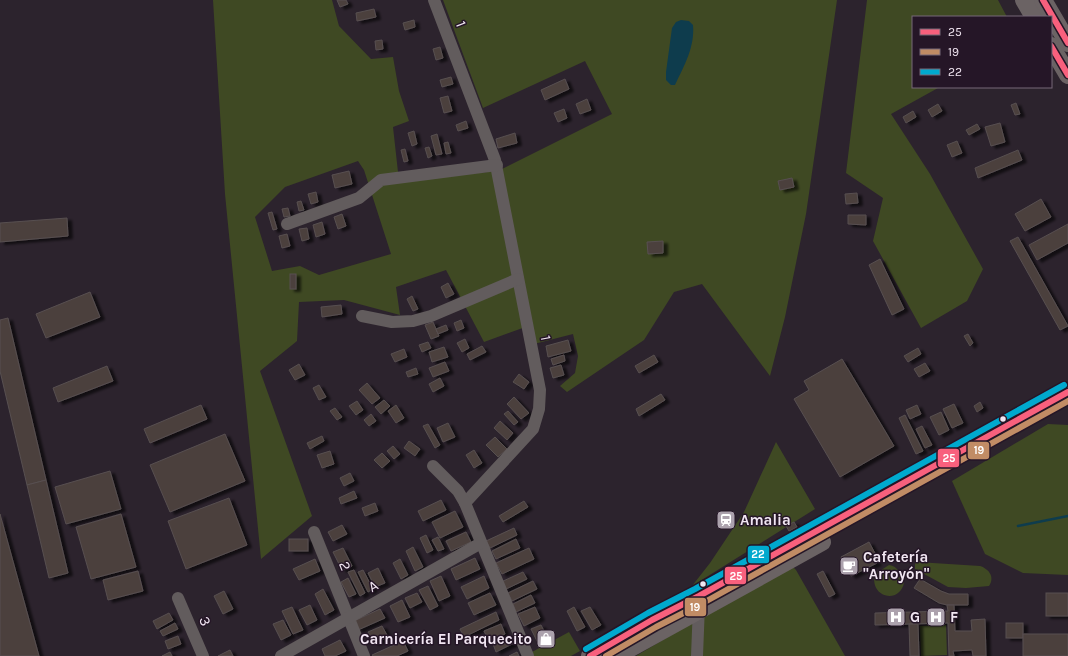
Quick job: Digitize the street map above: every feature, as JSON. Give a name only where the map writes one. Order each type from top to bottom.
[{"type":"highway","points":[[1024,0],[1033,16]]},
{"type":"highway","points":[[1043,0],[1068,43]]},
{"type":"highway","points":[[1052,48],[1068,75]]},
{"type":"highway","points":[[616,656],[699,604],[1068,392]]},
{"type":"highway","points":[[590,656],[652,620],[699,604],[795,558],[956,464],[1068,403]]},
{"type":"street","name":"1","points":[[434,0],[497,165],[540,390],[539,409],[533,429],[465,503]]},
{"type":"street","points":[[287,224],[359,198],[381,180],[497,165]]},
{"type":"street","points":[[362,316],[392,322],[413,321],[431,316],[518,279]]},
{"type":"street","points":[[433,466],[458,491],[465,503],[528,656]]},
{"type":"street","name":"2","points":[[314,532],[364,656]]},
{"type":"street","name":"A","points":[[281,656],[482,543]]},
{"type":"street","name":"3","points":[[178,598],[203,656]]},
{"type":"street","points":[[697,656],[699,604]]},
{"type":"green space","points":[[213,0],[332,0],[339,26],[371,59],[393,57],[399,91],[409,121],[393,127],[399,181],[498,171],[612,114],[585,61],[483,108],[443,0],[837,0],[806,214],[785,317],[770,376],[702,284],[674,292],[644,340],[567,392],[560,386],[575,373],[578,356],[573,334],[534,344],[531,325],[484,342],[446,270],[396,287],[400,315],[344,300],[299,302],[297,341],[260,371],[312,516],[261,559],[225,194]],"holes":[[[358,161],[364,170],[391,254],[319,275],[300,266],[272,271],[255,217],[285,187]]]},
{"type":"green space","points":[[867,0],[998,0],[1006,16],[912,16],[912,88],[938,88],[891,114],[930,174],[983,269],[967,301],[921,328],[873,241],[883,198],[846,173]]},
{"type":"green space","points":[[1048,424],[1068,425],[1068,575],[1023,573],[985,554],[952,481]]},
{"type":"green space","points":[[776,442],[815,509],[692,586],[710,563],[744,512]]},
{"type":"green space","points":[[788,562],[796,570],[845,656],[636,656],[698,619]]},
{"type":"green space","points":[[915,563],[980,566],[986,569],[990,574],[991,583],[989,586],[966,588],[948,587],[915,569]]},
{"type":"green space","points":[[889,565],[897,569],[904,583],[901,590],[897,594],[891,596],[880,593],[874,582],[875,574]]},
{"type":"green space","points":[[946,625],[947,655],[921,656],[920,626]]},
{"type":"green space","points":[[569,632],[580,651],[571,656],[533,656],[532,652]]},
{"type":"water","points":[[681,20],[689,21],[693,25],[691,49],[675,85],[671,85],[666,80],[666,72],[672,28],[676,22]]},
{"type":"building","points":[[337,0],[346,0],[348,4],[340,7]]},
{"type":"building","points":[[374,9],[376,17],[357,21],[356,13]]},
{"type":"building","points":[[414,20],[415,27],[405,30],[403,23]]},
{"type":"building","points":[[382,40],[383,49],[376,50],[375,41]]},
{"type":"building","points":[[440,47],[443,58],[436,60],[433,49]]},
{"type":"building","points":[[451,77],[453,84],[442,87],[440,80]]},
{"type":"building","points":[[565,79],[569,89],[545,100],[541,90]]},
{"type":"building","points":[[448,96],[452,111],[444,113],[440,98]]},
{"type":"building","points":[[587,99],[591,110],[580,114],[576,104]]},
{"type":"building","points":[[1016,103],[1020,114],[1015,115],[1011,105]]},
{"type":"building","points":[[938,104],[942,111],[932,117],[928,110]]},
{"type":"building","points":[[564,109],[567,118],[558,122],[554,113]]},
{"type":"building","points":[[913,111],[916,117],[906,123],[903,117]]},
{"type":"building","points":[[466,121],[468,128],[458,131],[456,125]]},
{"type":"building","points":[[1000,123],[1005,142],[991,146],[985,127]]},
{"type":"building","points":[[977,124],[980,129],[969,135],[966,130]]},
{"type":"building","points":[[414,131],[417,144],[412,146],[408,133]]},
{"type":"building","points":[[515,133],[517,143],[498,148],[496,139]]},
{"type":"building","points":[[437,134],[442,154],[436,155],[431,136]]},
{"type":"building","points":[[957,141],[962,153],[952,157],[947,145]]},
{"type":"building","points":[[448,142],[451,153],[446,154],[444,143]]},
{"type":"building","points":[[429,147],[432,156],[428,158],[425,148]]},
{"type":"building","points":[[405,149],[408,161],[404,162],[401,150]]},
{"type":"building","points":[[1018,150],[1022,160],[978,178],[975,168]]},
{"type":"building","points":[[349,171],[352,184],[335,188],[332,175]]},
{"type":"building","points":[[792,178],[794,187],[780,190],[778,181]]},
{"type":"building","points":[[316,192],[318,202],[311,204],[308,194]]},
{"type":"building","points":[[857,193],[858,203],[846,204],[845,194]]},
{"type":"building","points":[[1041,199],[1051,217],[1025,231],[1015,214]]},
{"type":"building","points":[[301,201],[304,210],[299,211],[297,202]]},
{"type":"building","points":[[288,208],[290,216],[284,217],[282,209]]},
{"type":"building","points":[[272,212],[277,229],[273,230],[268,213]]},
{"type":"building","points":[[342,214],[346,226],[338,229],[334,217]]},
{"type":"building","points":[[848,215],[866,215],[866,225],[848,224]]},
{"type":"building","points":[[67,218],[68,236],[0,242],[0,223]]},
{"type":"building","points":[[322,222],[325,234],[316,237],[313,225]]},
{"type":"building","points":[[1068,224],[1068,243],[1037,260],[1029,245]]},
{"type":"building","points":[[307,228],[309,239],[302,241],[299,229]]},
{"type":"building","points":[[287,234],[290,246],[282,248],[279,236]]},
{"type":"building","points":[[1018,237],[1068,326],[1060,330],[1010,241]]},
{"type":"building","points":[[663,241],[663,253],[648,254],[647,242]]},
{"type":"building","points":[[880,259],[904,309],[892,315],[869,265]]},
{"type":"building","points":[[290,274],[296,274],[296,289],[290,289]]},
{"type":"building","points":[[448,283],[454,294],[446,298],[441,287]]},
{"type":"building","points":[[90,292],[100,317],[46,338],[36,314]]},
{"type":"building","points":[[412,296],[418,309],[413,311],[407,299]]},
{"type":"building","points":[[341,305],[342,314],[322,317],[321,307]]},
{"type":"building","points":[[8,318],[46,480],[27,485],[0,371],[0,320]]},
{"type":"building","points":[[461,320],[464,328],[457,331],[454,323]]},
{"type":"building","points":[[433,322],[439,336],[431,339],[425,325]]},
{"type":"building","points":[[446,325],[448,330],[438,334],[436,329]]},
{"type":"building","points":[[968,334],[973,343],[970,346],[964,336]]},
{"type":"building","points":[[465,339],[469,348],[462,352],[457,343]]},
{"type":"building","points":[[568,340],[571,351],[548,357],[546,346]]},
{"type":"building","points":[[428,342],[431,348],[422,352],[419,345]]},
{"type":"building","points":[[482,346],[486,352],[470,360],[467,354]]},
{"type":"building","points":[[444,347],[448,357],[432,362],[429,352]]},
{"type":"building","points":[[918,348],[921,354],[908,362],[904,356]]},
{"type":"building","points":[[404,349],[407,357],[395,362],[391,354]]},
{"type":"building","points":[[564,355],[565,361],[553,365],[551,359]]},
{"type":"building","points":[[654,355],[658,362],[639,373],[635,366]]},
{"type":"building","points":[[842,359],[894,446],[840,477],[794,399],[809,390],[804,381]]},
{"type":"building","points":[[445,362],[449,371],[433,377],[429,368]]},
{"type":"building","points":[[925,363],[930,371],[919,377],[914,369]]},
{"type":"building","points":[[299,364],[305,375],[295,380],[289,370]]},
{"type":"building","points":[[561,365],[564,375],[553,378],[550,368]]},
{"type":"building","points":[[107,366],[113,381],[58,402],[53,388]]},
{"type":"building","points":[[416,368],[418,374],[408,377],[406,372]]},
{"type":"building","points":[[519,374],[529,382],[524,389],[513,382]]},
{"type":"building","points":[[440,378],[444,386],[433,392],[429,384]]},
{"type":"building","points":[[367,383],[380,398],[372,404],[359,390]]},
{"type":"building","points":[[319,385],[326,397],[319,400],[313,388]]},
{"type":"building","points":[[661,394],[665,400],[639,416],[636,409]]},
{"type":"building","points":[[514,397],[529,413],[521,419],[507,404]]},
{"type":"building","points":[[384,400],[390,406],[381,414],[375,407]]},
{"type":"building","points":[[357,401],[363,410],[356,415],[349,406]]},
{"type":"building","points":[[980,402],[983,408],[977,412],[974,406]]},
{"type":"building","points":[[954,404],[963,423],[952,428],[943,409]]},
{"type":"building","points":[[201,405],[207,419],[150,443],[144,429]]},
{"type":"building","points":[[396,405],[404,418],[396,423],[388,411]]},
{"type":"building","points":[[917,405],[921,414],[910,419],[906,410]]},
{"type":"building","points":[[335,408],[342,417],[337,420],[330,411]]},
{"type":"building","points":[[508,411],[518,422],[514,425],[504,414]]},
{"type":"building","points":[[941,412],[949,430],[939,435],[930,417]]},
{"type":"building","points":[[371,414],[376,421],[369,426],[364,420]]},
{"type":"building","points":[[905,415],[923,451],[916,454],[899,418]]},
{"type":"building","points":[[500,421],[513,433],[507,440],[494,428]]},
{"type":"building","points":[[448,423],[455,437],[443,442],[437,428]]},
{"type":"building","points":[[428,424],[440,445],[435,448],[423,426]]},
{"type":"building","points":[[922,426],[932,445],[925,448],[916,429]]},
{"type":"building","points":[[225,434],[245,481],[170,512],[150,465]]},
{"type":"building","points":[[322,436],[324,441],[310,449],[307,443]]},
{"type":"building","points":[[495,437],[507,449],[498,457],[486,445]]},
{"type":"building","points":[[409,441],[420,449],[415,456],[404,448]]},
{"type":"building","points":[[393,446],[400,454],[394,459],[387,451]]},
{"type":"building","points":[[474,450],[482,463],[474,468],[466,455]]},
{"type":"building","points":[[330,451],[334,464],[322,468],[317,455]]},
{"type":"building","points":[[382,453],[390,461],[382,468],[374,460]]},
{"type":"building","points":[[110,471],[121,509],[66,524],[55,487]]},
{"type":"building","points":[[350,473],[354,481],[344,486],[340,478]]},
{"type":"building","points":[[46,480],[68,573],[49,578],[27,485]]},
{"type":"building","points":[[354,491],[357,498],[341,504],[339,498]]},
{"type":"building","points":[[229,498],[247,545],[186,569],[168,521]]},
{"type":"building","points":[[441,500],[446,510],[423,521],[418,511]]},
{"type":"building","points":[[524,501],[528,507],[503,522],[499,516]]},
{"type":"building","points":[[375,503],[378,511],[365,516],[362,508]]},
{"type":"building","points":[[455,511],[463,527],[440,538],[432,522]]},
{"type":"building","points":[[0,514],[39,656],[0,656]]},
{"type":"building","points":[[121,514],[136,567],[91,579],[76,527]]},
{"type":"building","points":[[794,522],[797,527],[789,531],[786,526]]},
{"type":"building","points":[[342,525],[347,534],[333,541],[328,532]]},
{"type":"building","points":[[514,528],[517,535],[490,548],[486,541]]},
{"type":"building","points":[[466,532],[471,542],[451,551],[446,541]]},
{"type":"building","points":[[426,535],[433,550],[427,553],[420,538]]},
{"type":"building","points":[[438,537],[444,549],[438,551],[432,540]]},
{"type":"building","points":[[289,539],[308,539],[308,551],[289,551]]},
{"type":"building","points":[[516,539],[520,548],[496,559],[492,551]]},
{"type":"building","points":[[869,542],[877,557],[874,559],[877,563],[851,576],[841,557]]},
{"type":"building","points":[[413,547],[423,567],[415,571],[406,551]]},
{"type":"building","points":[[343,548],[352,566],[342,570],[333,552]]},
{"type":"building","points":[[529,548],[534,559],[502,574],[496,563]]},
{"type":"building","points":[[475,558],[480,569],[456,580],[451,569]]},
{"type":"building","points":[[315,559],[320,571],[299,580],[293,569]]},
{"type":"building","points":[[400,559],[408,575],[401,579],[393,563]]},
{"type":"building","points":[[378,568],[385,583],[375,587],[368,573]]},
{"type":"building","points":[[354,570],[365,593],[360,596],[348,572]]},
{"type":"building","points":[[363,570],[373,589],[368,592],[358,572]]},
{"type":"building","points":[[138,571],[143,591],[108,600],[103,580]]},
{"type":"building","points":[[823,571],[835,594],[829,597],[817,574]]},
{"type":"building","points":[[523,572],[527,579],[504,590],[501,582]]},
{"type":"building","points":[[441,576],[450,596],[439,601],[430,581]]},
{"type":"building","points":[[484,576],[489,588],[467,599],[461,587]]},
{"type":"building","points":[[348,578],[356,594],[349,597],[341,582]]},
{"type":"building","points":[[920,579],[949,594],[968,594],[968,605],[947,605],[939,603],[914,588]]},
{"type":"building","points":[[533,581],[537,589],[512,601],[508,593]]},
{"type":"building","points":[[428,586],[438,606],[430,610],[419,590]]},
{"type":"building","points":[[323,589],[334,610],[325,615],[315,594]]},
{"type":"building","points":[[224,591],[233,609],[223,614],[214,596]]},
{"type":"building","points":[[417,593],[422,602],[410,608],[405,598]]},
{"type":"building","points":[[490,593],[496,605],[474,615],[468,603]]},
{"type":"building","points":[[1046,593],[1068,593],[1068,616],[1046,616]]},
{"type":"building","points":[[531,595],[535,603],[516,612],[513,604]]},
{"type":"building","points":[[402,600],[410,617],[398,622],[390,606]]},
{"type":"building","points":[[310,605],[317,620],[307,625],[299,610]]},
{"type":"building","points":[[947,605],[954,605],[955,631],[972,631],[971,620],[985,619],[986,656],[973,656],[972,650],[953,651],[954,656],[949,656],[948,623],[875,625],[875,613],[948,611]]},
{"type":"building","points":[[292,607],[303,630],[293,634],[282,611]]},
{"type":"building","points":[[535,607],[540,618],[524,626],[518,614]]},
{"type":"building","points":[[574,607],[585,627],[577,631],[567,611]]},
{"type":"building","points":[[590,607],[601,625],[592,630],[581,611]]},
{"type":"building","points":[[380,609],[385,618],[358,630],[354,621]]},
{"type":"building","points":[[496,612],[499,620],[464,637],[460,629]]},
{"type":"building","points":[[169,613],[173,620],[157,629],[153,621]]},
{"type":"building","points":[[283,620],[291,635],[281,640],[273,624]]},
{"type":"building","points":[[175,623],[178,629],[163,636],[160,631]]},
{"type":"building","points":[[1006,623],[1023,623],[1023,638],[1006,638]]},
{"type":"building","points":[[501,624],[505,634],[489,641],[484,631]]},
{"type":"building","points":[[909,624],[918,624],[919,656],[910,656]]},
{"type":"building","points":[[541,625],[549,641],[539,645],[531,629]]},
{"type":"building","points":[[382,626],[388,637],[374,643],[368,632]]},
{"type":"building","points":[[1023,634],[1068,634],[1068,656],[1023,656]]},
{"type":"building","points":[[178,636],[181,644],[168,649],[165,641]]},
{"type":"building","points":[[510,636],[514,643],[496,652],[493,644]]},
{"type":"building","points":[[340,640],[346,651],[335,656],[325,656],[322,649]]},
{"type":"building","points":[[403,641],[408,651],[397,656],[372,655]]},
{"type":"building","points":[[230,650],[233,656],[218,656]]},
{"type":"building","points":[[170,652],[172,656],[162,656]]},
{"type":"building","points":[[517,652],[519,656],[509,656]]},
{"type":"waterway","points":[[1018,526],[1068,516]]},
{"type":"transit line","name":"25","points":[[1043,0],[1068,43]]},
{"type":"transit line","name":"25","points":[[1052,48],[1068,75]]},
{"type":"transit line","name":"22","points":[[586,649],[648,613],[695,589],[1064,385]]},
{"type":"transit line","name":"25","points":[[590,656],[652,620],[699,596],[1068,392]]},
{"type":"transit line","name":"19","points":[[606,656],[656,627],[703,603],[1068,401]]},
{"type":"place","name":"Amalia","points":[[726,520]]},
{"type":"place","name":"Cafetería \"Arroyón\"","points":[[849,566]]},
{"type":"place","name":"G","points":[[896,617]]},
{"type":"place","name":"F","points":[[936,617]]},
{"type":"place","name":"Carnicería El Parquecito","points":[[546,639]]}]
